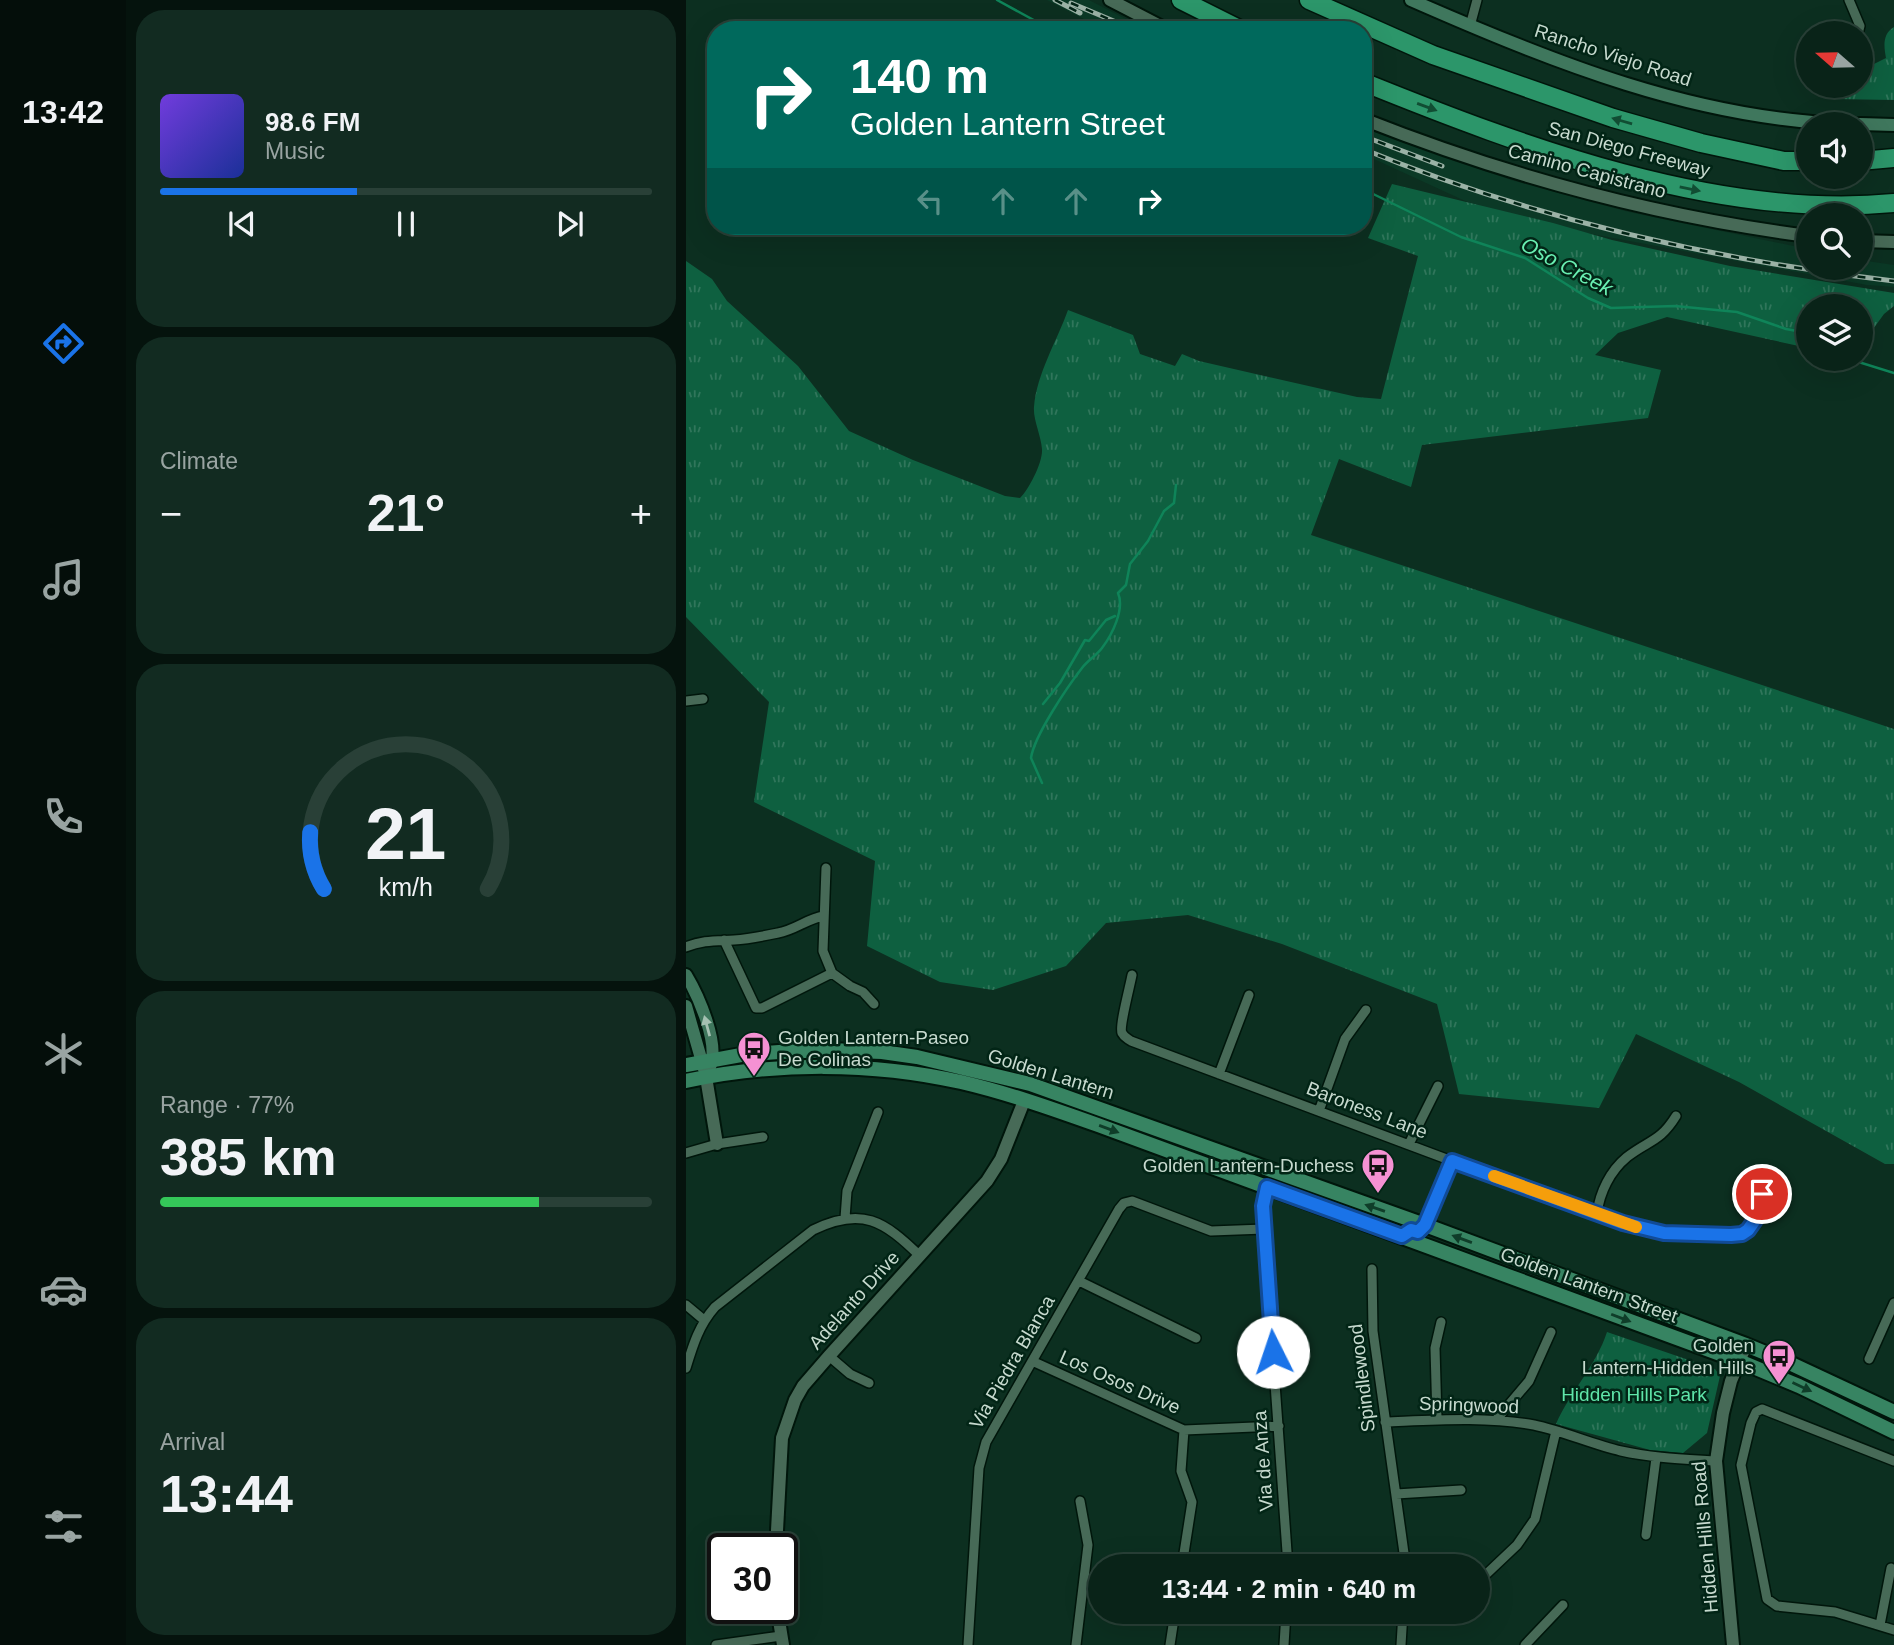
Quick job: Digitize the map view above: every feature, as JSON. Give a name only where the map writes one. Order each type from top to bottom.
[{"type":"highway","points":[[1181,0],[1223,21]]},
{"type":"highway","name":"San Diego Freeway","points":[[1309,0],[1356,21]]},
{"type":"highway","name":"San Diego Freeway","points":[[1372,28],[1433,55],[1613,118],[1724,148],[1784,161],[1796,161]]},
{"type":"highway","name":"San Diego Freeway","points":[[1372,85],[1507,136],[1596,165],[1687,189],[1778,204],[1894,203]]},
{"type":"highway","points":[[1873,160],[1894,158]]},
{"type":"main road","name":"Rancho Viejo Road","points":[[1411,0],[1470,26],[1587,70],[1690,102],[1796,119]]},
{"type":"main road","points":[[1873,124],[1894,125]]},
{"type":"main road","points":[[686,975],[706,1020],[706,1077]]},
{"type":"main road","points":[[686,1006],[707,1061]]},
{"type":"main road","name":"Golden Lantern","points":[[686,1065],[779,1052],[859,1051],[917,1057],[1030,1084],[1271,1170]]},
{"type":"main road","name":"Golden Lantern","points":[[686,1081],[778,1070],[857,1068],[932,1076],[993,1091],[1098,1125],[1267,1187]]},
{"type":"main road","points":[[962,1068],[970,1073],[1014,1086],[1024,1101],[1033,1094],[1075,1106],[1095,1106]]},
{"type":"main road","points":[[1250,1164],[1252,1173],[1267,1187],[1287,1176]]},
{"type":"main road","name":"Golden Lantern Street","points":[[1271,1170],[1746,1345],[1894,1412]]},
{"type":"main road","name":"Golden Lantern Street","points":[[1267,1187],[1739,1361],[1799,1386],[1894,1432]]},
{"type":"main road","points":[[1402,1236],[1411,1230],[1418,1232],[1425,1225],[1440,1241],[1443,1252]]},
{"type":"street","points":[[1110,0],[1151,21]]},
{"type":"street","points":[[1470,26],[1477,0]]},
{"type":"street","points":[[1849,0],[1858,21]]},
{"type":"street","name":"Camino Capistrano","points":[[1372,122],[1502,169],[1581,192],[1674,214],[1796,234]]},
{"type":"street","points":[[1873,241],[1894,242]]},
{"type":"street","points":[[686,701],[704,699]]},
{"type":"street","points":[[826,868],[823,951],[832,973],[863,992],[874,1004]]},
{"type":"street","points":[[686,947],[712,939],[779,933],[795,929],[809,919],[823,916]]},
{"type":"street","points":[[724,940],[756,1008],[762,1008],[832,973]]},
{"type":"street","name":"Baroness Lane","points":[[1132,975],[1120,1026],[1123,1035],[1148,1048],[1597,1213],[1656,1231],[1736,1235],[1753,1225],[1763,1191],[1772,1180]]},
{"type":"street","points":[[1219,1074],[1249,995]]},
{"type":"street","points":[[1319,1111],[1345,1039],[1366,1010]]},
{"type":"street","points":[[706,1077],[716,1144]]},
{"type":"street","points":[[1409,1144],[1438,1086]]},
{"type":"street","name":"Adelanto Drive","points":[[777,1533],[780,1456],[787,1420],[803,1386],[987,1181],[1001,1159],[1024,1101]]},
{"type":"street","points":[[845,1218],[847,1191],[878,1112]]},
{"type":"street","points":[[1597,1213],[1600,1196],[1615,1170],[1627,1157],[1667,1132],[1676,1116]]},
{"type":"street","points":[[686,1153],[716,1144],[763,1137]]},
{"type":"street","points":[[1425,1225],[1452,1161]]},
{"type":"street","name":"Via de Anza","points":[[1267,1187],[1263,1206],[1264,1229],[1287,1554]]},
{"type":"street","name":"Via Piedra Blanca","points":[[968,1645],[979,1468],[986,1443],[1119,1209],[1124,1203],[1132,1201],[1211,1231],[1264,1229]]},
{"type":"street","points":[[686,1368],[696,1336],[715,1307],[813,1230],[845,1218],[862,1217],[880,1222],[920,1256]]},
{"type":"street","name":"Spindlewood","points":[[1372,1269],[1373,1331],[1403,1554]]},
{"type":"street","points":[[1079,1281],[1196,1338]]},
{"type":"street","points":[[1869,1359],[1894,1303]]},
{"type":"street","points":[[686,1305],[704,1320]]},
{"type":"street","points":[[1437,1419],[1435,1348],[1441,1322]]},
{"type":"street","points":[[1496,1420],[1529,1381],[1550,1332]]},
{"type":"street","name":"Hidden Hills Road","points":[[1733,1645],[1716,1461],[1723,1413],[1746,1345]]},
{"type":"street","points":[[829,1356],[850,1374],[869,1382]]},
{"type":"street","name":"Los Osos Drive","points":[[1032,1361],[1184,1430],[1279,1426]]},
{"type":"street","points":[[1894,1461],[1762,1409],[1756,1412],[1751,1423],[1741,1465],[1767,1599],[1771,1604],[1835,1612],[1894,1630]]},
{"type":"street","name":"Springwood","points":[[1385,1422],[1496,1420],[1556,1431],[1619,1451],[1656,1458],[1716,1461]]},
{"type":"street","points":[[1184,1430],[1181,1471],[1192,1502],[1184,1554]]},
{"type":"street","points":[[1490,1571],[1517,1545],[1535,1519],[1556,1431]]},
{"type":"street","points":[[1646,1535],[1656,1458]]},
{"type":"street","points":[[1396,1494],[1461,1490]]},
{"type":"street","points":[[1076,1645],[1088,1545],[1080,1501]]},
{"type":"street","points":[[1880,1625],[1891,1568]]},
{"type":"street","points":[[1525,1645],[1563,1605]]},
{"type":"street","points":[[1170,1645],[1173,1624]]},
{"type":"street","points":[[1284,1645],[1285,1624]]},
{"type":"street","points":[[1401,1645],[1402,1624]]},
{"type":"street","points":[[716,1645],[782,1641]]},
{"type":"shaded area","points":[[1047,0],[1089,0],[1130,21],[1088,21]]},
{"type":"shaded area","points":[[1372,131],[1511,180],[1629,212],[1796,247],[1796,272],[1500,217],[1372,158]]},
{"type":"shaded area","points":[[1873,262],[1894,265],[1894,287],[1840,280],[1873,280]]},
{"type":"green space","points":[[1894,27],[1894,100],[1832,99],[1873,98],[1873,64],[1886,58],[1884,45]]},
{"type":"green space","points":[[1392,184],[1612,240],[1730,266],[1796,277],[1796,280],[1815,280],[1894,293],[1894,306],[1873,329],[1873,294],[1796,294],[1796,345],[1667,317],[1618,333],[1595,355],[1661,370],[1648,418],[1422,445],[1411,487],[1339,459],[1311,535],[1894,729],[1894,1164],[1885,1164],[1739,1082],[1636,1034],[1599,1108],[1459,1094],[1437,1004],[1282,944],[1188,915],[1106,923],[1066,966],[993,990],[940,982],[867,946],[875,861],[754,802],[769,702],[686,617],[686,261],[712,279],[727,301],[798,366],[849,431],[913,460],[1005,496],[1020,498],[1038,468],[1042,454],[1034,412],[1036,394],[1068,310],[1133,335],[1140,354],[1175,366],[1182,354],[1199,361],[1357,397],[1381,399],[1418,256],[1368,238],[1372,235],[1372,229]]},
{"type":"green space","name":"Hidden Hills Park","points":[[1607,1332],[1715,1369],[1720,1376],[1707,1433],[1683,1453],[1650,1450],[1556,1424]]},
{"type":"waterway","name":"Oso Creek","points":[[997,0],[1036,21]]},
{"type":"waterway","name":"Oso Creek","points":[[1372,193],[1461,237],[1525,258],[1588,298],[1611,308],[1675,306],[1737,312],[1796,331]]},
{"type":"waterway","name":"Oso Creek","points":[[1873,366],[1894,373]]},
{"type":"waterway","points":[[1042,783],[1031,758],[1038,737],[1076,676],[1110,636],[1119,614],[1118,593],[1126,585],[1130,564],[1148,541],[1164,511],[1174,503],[1176,485]]},
{"type":"waterway","points":[[1043,704],[1060,683],[1085,640],[1089,641],[1106,620],[1115,616]]},
{"type":"railway","points":[[1055,0],[1080,13]]},
{"type":"railway","points":[[1071,3],[1114,21]]},
{"type":"railway","points":[[1372,139],[1442,166]]},
{"type":"railway","points":[[1372,153],[1492,196],[1624,233],[1758,261],[1894,281]]},
{"type":"slow traffic","points":[[1494,1176],[1636,1227]]},
{"type":"place","name":"Golden Lantern-Paseo De Colinas","points":[[754,1078]]},
{"type":"place","name":"Golden Lantern-Duchess","points":[[1378,1195]]},
{"type":"place","name":"Golden Lantern-Hidden Hills","points":[[1779,1386]]},
{"type":"route","points":[[1273,1352],[1263,1206],[1267,1187],[1402,1236],[1411,1230],[1421,1231],[1452,1161],[1623,1223],[1664,1233],[1742,1234],[1753,1225],[1762,1194]]}]
